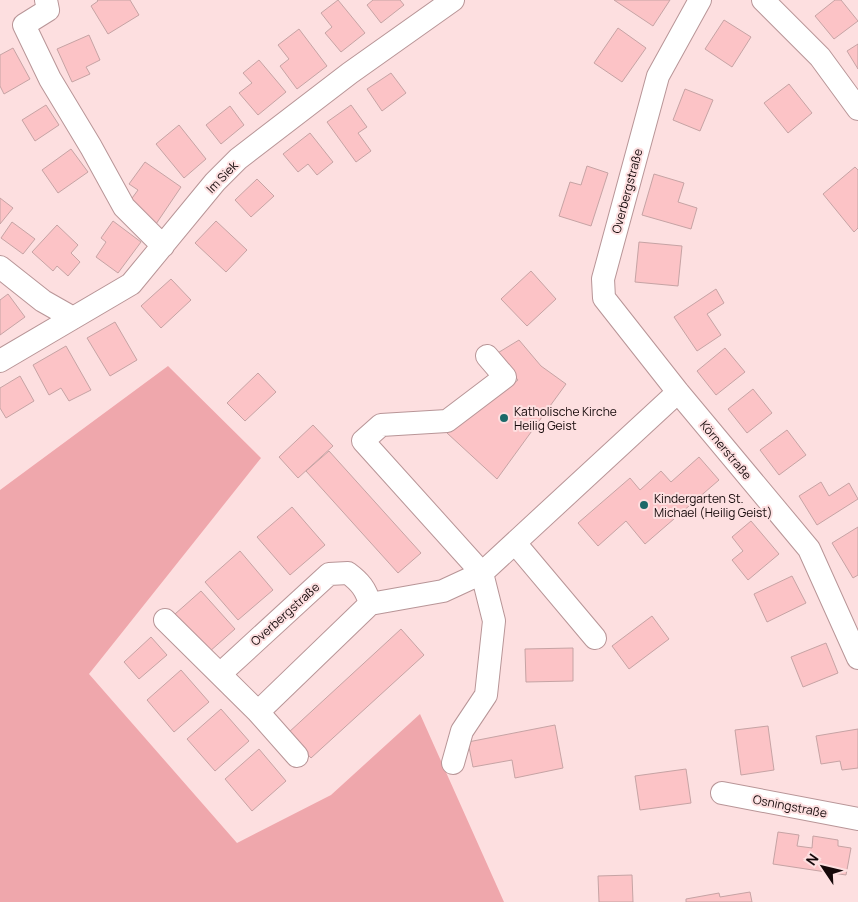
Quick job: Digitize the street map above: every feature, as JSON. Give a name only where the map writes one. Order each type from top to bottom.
[{"type":"street","name":"Im Siek","points":[[0,360],[131,284],[215,182],[238,159],[350,73],[453,0]]},
{"type":"street","name":"Overbergstraße","points":[[664,374],[604,298],[603,279],[658,76],[700,0]]},
{"type":"street","points":[[763,0],[820,57],[858,109]]},
{"type":"street","points":[[47,5],[24,25],[50,79],[124,207],[163,246]]},
{"type":"street","points":[[0,267],[43,301],[73,318]]},
{"type":"street","points":[[453,764],[462,731],[486,695],[494,621],[482,573],[363,441],[381,424],[447,420],[505,377],[487,356]]},
{"type":"street","name":"Körnerstraße","points":[[664,374],[809,550],[858,658]]},
{"type":"street","points":[[258,712],[370,604],[443,591],[482,573],[678,392]]},
{"type":"street","points":[[515,543],[595,638]]},
{"type":"street","name":"Overbergstraße","points":[[220,674],[329,574],[348,573],[361,583],[367,593],[370,604]]},
{"type":"street","points":[[165,620],[258,712],[297,756]]},
{"type":"street","name":"Osningstraße","points":[[722,793],[858,819]]},
{"type":"shaded area","points":[[168,366],[261,458],[89,674],[237,843],[331,795],[420,714],[504,902],[0,902],[0,490]]},
{"type":"building","points":[[97,0],[130,0],[139,15],[108,34],[91,6]]},
{"type":"building","points":[[338,0],[365,33],[341,52],[325,33],[332,27],[321,13]]},
{"type":"building","points":[[373,0],[400,0],[404,5],[381,23],[367,5]]},
{"type":"building","points":[[614,0],[670,0],[653,26]]},
{"type":"building","points":[[835,0],[841,0],[858,21],[834,39],[815,16]]},
{"type":"building","points":[[724,20],[751,37],[732,67],[705,49]]},
{"type":"building","points":[[618,28],[646,48],[622,82],[594,63]]},
{"type":"building","points":[[299,29],[327,66],[297,89],[280,66],[289,59],[278,45]]},
{"type":"building","points":[[89,35],[100,60],[86,67],[90,74],[72,82],[57,49]]},
{"type":"building","points":[[858,44],[858,69],[847,51]]},
{"type":"building","points":[[13,48],[30,79],[4,94],[0,86],[0,55]]},
{"type":"building","points":[[259,60],[286,92],[258,115],[239,93],[252,83],[243,73]]},
{"type":"building","points":[[391,73],[406,93],[382,111],[367,89]]},
{"type":"building","points":[[789,84],[812,113],[788,133],[764,103]]},
{"type":"building","points":[[685,89],[713,100],[700,131],[673,120]]},
{"type":"building","points":[[46,105],[59,125],[35,141],[22,120]]},
{"type":"building","points":[[351,105],[367,127],[358,133],[371,151],[356,162],[327,122]]},
{"type":"building","points":[[230,106],[244,125],[221,144],[206,125]]},
{"type":"building","points":[[179,125],[206,159],[184,178],[156,144]]},
{"type":"building","points":[[310,133],[333,162],[317,175],[308,164],[298,172],[283,154]]},
{"type":"building","points":[[71,149],[88,172],[58,193],[42,170]]},
{"type":"building","points":[[145,162],[181,187],[156,224],[127,205],[138,190],[129,184]]},
{"type":"building","points":[[587,166],[608,173],[591,226],[559,216],[570,182],[581,185]]},
{"type":"building","points":[[855,167],[858,170],[858,228],[854,232],[823,194]]},
{"type":"building","points":[[654,174],[684,183],[678,202],[697,208],[691,229],[642,215]]},
{"type":"building","points":[[257,179],[274,196],[251,217],[235,200]]},
{"type":"building","points":[[0,198],[13,208],[0,224]]},
{"type":"building","points":[[113,221],[141,242],[118,273],[96,257],[106,242],[101,238]]},
{"type":"building","points":[[216,221],[247,250],[226,272],[195,243]]},
{"type":"building","points":[[12,222],[35,239],[23,254],[1,238]]},
{"type":"building","points":[[57,225],[78,245],[71,253],[80,262],[68,276],[57,266],[53,271],[32,252]]},
{"type":"building","points":[[639,242],[682,246],[678,286],[635,282]]},
{"type":"building","points":[[531,271],[556,299],[527,326],[501,299]]},
{"type":"building","points":[[171,279],[191,300],[161,328],[141,306]]},
{"type":"building","points":[[716,289],[724,303],[707,314],[721,335],[697,351],[674,317]]},
{"type":"building","points":[[8,294],[25,317],[0,335],[0,300]]},
{"type":"building","points":[[115,322],[137,360],[110,376],[87,338]]},
{"type":"building","name":"Katholische Kirche Heilig Geist","points":[[519,340],[541,366],[566,384],[497,479],[447,433],[518,380],[496,354]]},
{"type":"building","points":[[66,346],[91,390],[69,401],[61,388],[49,395],[33,365]]},
{"type":"building","points":[[725,348],[745,372],[716,395],[697,371]]},
{"type":"building","points":[[258,373],[276,392],[245,421],[227,403]]},
{"type":"building","points":[[20,376],[34,401],[6,418],[0,408],[0,388]]},
{"type":"building","points":[[753,389],[772,413],[747,433],[728,409]]},
{"type":"building","points":[[313,425],[333,446],[298,478],[279,457]]},
{"type":"building","points":[[787,430],[806,455],[779,475],[760,450]]},
{"type":"building","points":[[329,451],[421,553],[398,573],[306,471]]},
{"type":"building","name":"Kindergarten St. Michael (Heilig Geist)","points":[[699,457],[719,480],[645,544],[626,521],[598,546],[578,523],[630,478],[640,490],[661,471],[671,482]]},
{"type":"building","points":[[821,482],[829,496],[849,483],[858,499],[817,525],[799,496]]},
{"type":"building","points":[[292,507],[325,545],[290,575],[257,537]]},
{"type":"building","points":[[751,521],[779,554],[748,580],[732,560],[743,551],[732,537]]},
{"type":"building","points":[[858,527],[858,575],[853,578],[832,543]]},
{"type":"building","points":[[240,551],[273,590],[238,620],[205,582]]},
{"type":"building","points":[[792,576],[806,603],[767,622],[754,594]]},
{"type":"building","points":[[201,591],[235,629],[209,652],[175,614]]},
{"type":"building","points":[[652,616],[669,639],[629,669],[612,646]]},
{"type":"building","points":[[401,629],[424,655],[311,758],[288,733]]},
{"type":"building","points":[[151,637],[167,655],[139,679],[124,662]]},
{"type":"building","points":[[826,643],[838,673],[803,687],[791,657]]},
{"type":"building","points":[[573,648],[573,681],[526,682],[525,649]]},
{"type":"building","points":[[181,670],[209,702],[174,732],[147,700]]},
{"type":"building","points":[[221,709],[249,741],[215,771],[187,739]]},
{"type":"building","points":[[555,725],[563,768],[515,778],[512,760],[473,767],[468,742]]},
{"type":"building","points":[[768,726],[774,770],[741,775],[735,730]]},
{"type":"building","points":[[858,729],[858,768],[842,770],[840,761],[821,764],[816,736]]},
{"type":"building","points":[[259,749],[286,781],[252,811],[225,779]]},
{"type":"building","points":[[686,769],[691,803],[640,810],[635,776]]},
{"type":"building","points":[[778,832],[799,835],[797,846],[812,848],[813,836],[838,840],[838,846],[851,848],[846,875],[773,864]]},
{"type":"building","points":[[632,875],[633,902],[599,902],[598,876]]},
{"type":"building","points":[[750,892],[752,902],[686,902],[686,899],[719,893],[720,897]]},
{"type":"place","name":"Katholische Kirche Heilig Geist","points":[[504,418]]},
{"type":"place","name":"Kindergarten St. Michael (Heilig Geist)","points":[[644,505]]}]
